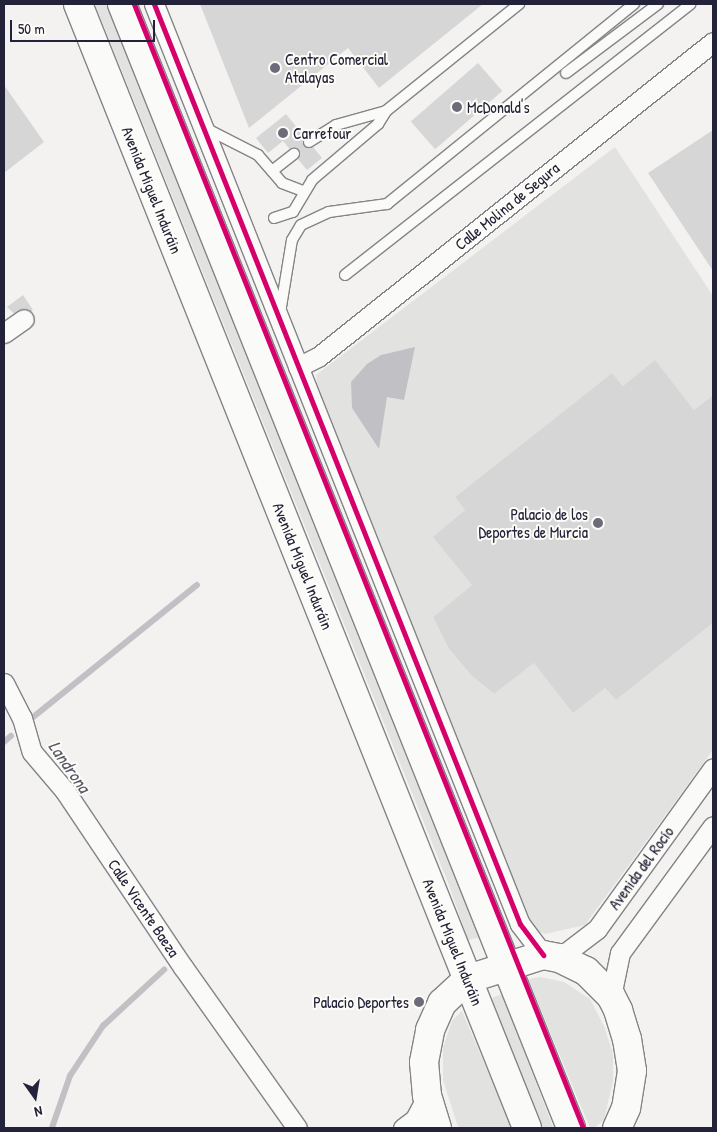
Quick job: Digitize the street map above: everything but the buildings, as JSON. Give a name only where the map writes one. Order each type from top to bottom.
[{"type":"main road","name":"Avenida Miguel Induráin","points":[[78,4],[527,1128]]},
{"type":"main road","points":[[122,4],[571,1128]]},
{"type":"main road","points":[[437,1128],[427,1096],[424,1062],[430,1030],[442,1003],[468,979],[505,965],[551,956],[586,970],[611,996],[624,1026],[632,1071],[626,1108],[617,1128]]},
{"type":"street","points":[[154,4],[520,924],[551,956]]},
{"type":"street","name":"Calle Molina de Segura","points":[[298,367],[318,357],[713,42]]},
{"type":"street","points":[[4,333],[24,319]]},
{"type":"street","name":"Calle Vicente Baeza","points":[[4,683],[22,718],[32,752],[70,798],[183,967],[297,1128]]},
{"type":"street","name":"Avenida del Rocío","points":[[551,956],[597,929],[713,768]]},
{"type":"street","name":"Avenida del Rocío","points":[[611,996],[620,953],[713,826]]},
{"type":"street","points":[[403,1128],[415,1119],[427,1096]]},
{"type":"lane","points":[[274,218],[293,212],[312,180],[378,124],[386,111],[519,4]]},
{"type":"lane","points":[[279,319],[292,240],[301,225],[329,212],[386,204],[634,4]]},
{"type":"lane","points":[[566,73],[658,4]]},
{"type":"lane","points":[[345,274],[690,4]]},
{"type":"lane","points":[[310,142],[336,125],[386,111]]},
{"type":"lane","points":[[203,127],[258,155],[289,188],[304,191]]},
{"type":"lane","points":[[272,171],[294,154]]},
{"type":"shaded area","points":[[95,4],[109,4],[481,937],[468,940],[449,885]]},
{"type":"shaded area","points":[[615,147],[713,296],[713,395],[694,410],[655,361],[623,386],[612,373],[455,497],[465,510],[434,537],[472,585],[433,617],[449,649],[472,676],[494,694],[534,663],[605,688],[616,700],[713,623],[713,750],[585,925],[545,934],[530,927],[319,397],[316,375]]},
{"type":"shaded area","points":[[415,347],[404,400],[387,397],[379,449],[352,408],[351,382],[367,364],[381,355]]},
{"type":"shaded area","points":[[541,977],[564,982],[590,999],[604,1026],[613,1054],[613,1081],[604,1120],[594,1128],[590,1128],[528,979]]},
{"type":"shaded area","points":[[502,994],[553,1128],[542,1128],[492,998]]},
{"type":"shaded area","points":[[462,1011],[512,1128],[459,1128],[457,1124],[443,1080],[443,1048],[452,1021]]},
{"type":"waterway","name":"Landrona","points":[[31,724],[31,719],[197,585]]},
{"type":"waterway","name":"Landrona","points":[[4,742],[11,736]]},
{"type":"waterway","name":"Landrona","points":[[52,1128],[70,1076],[103,1026],[164,970]]},
{"type":"cycle path","points":[[134,4],[583,1128]]},
{"type":"cycle path","points":[[154,4],[520,924],[543,955]]},
{"type":"place","name":"Centro Comercial Atalayas","points":[[275,68]]},
{"type":"place","name":"McDonald's","points":[[457,107]]},
{"type":"place","name":"Carrefour","points":[[283,133]]},
{"type":"place","name":"Palacio de los Deportes de Murcia","points":[[598,523]]},
{"type":"place","name":"Palacio Deportes","points":[[419,1002]]}]
